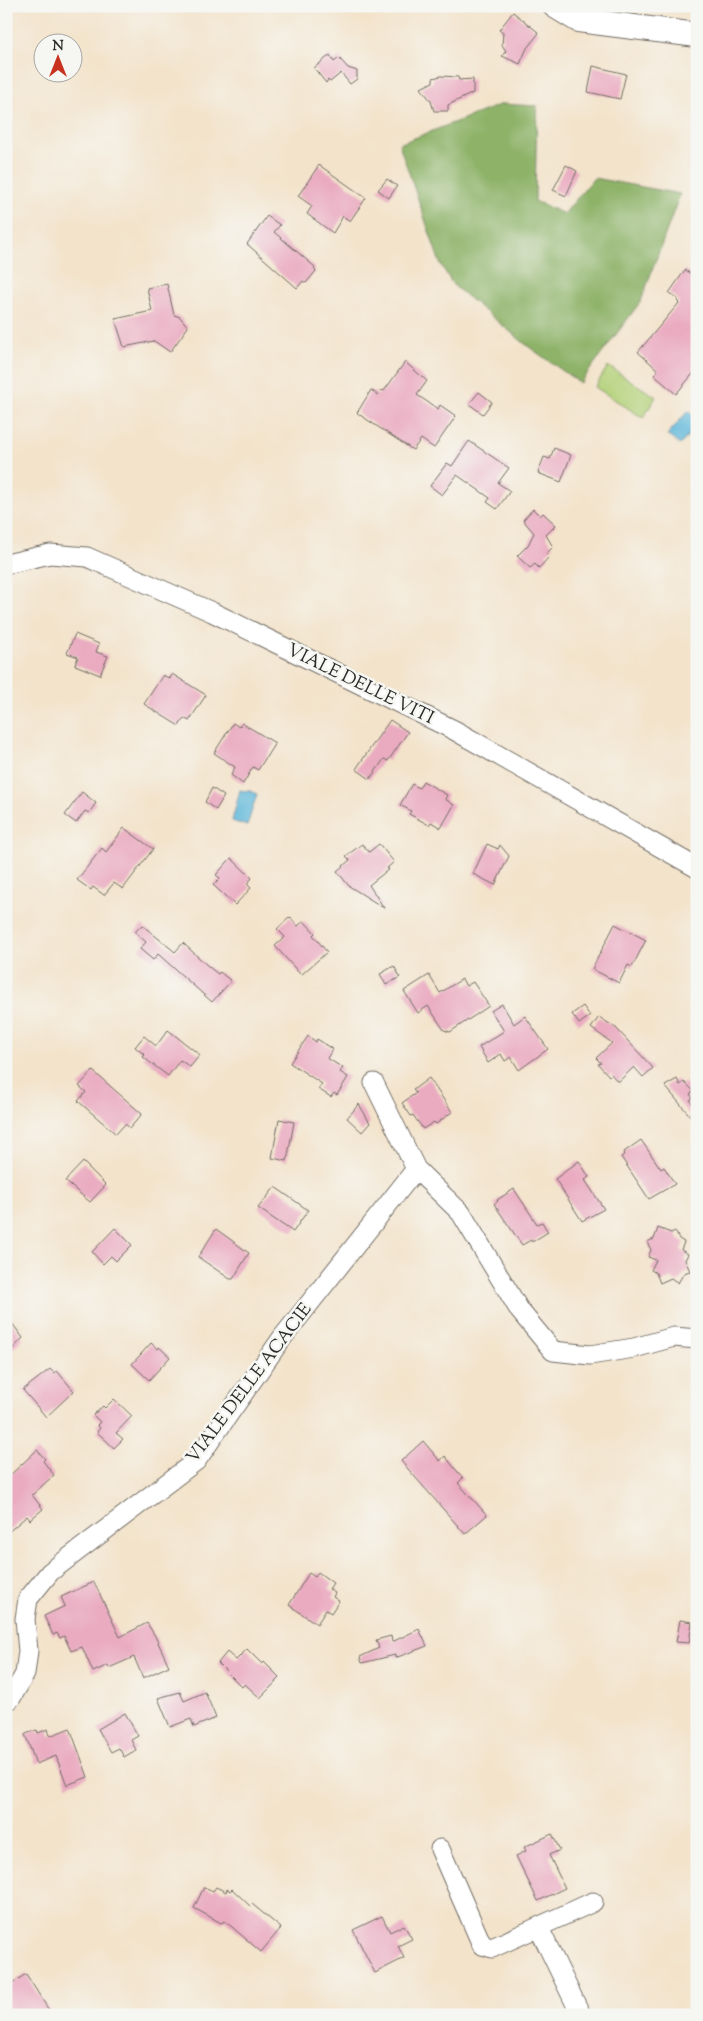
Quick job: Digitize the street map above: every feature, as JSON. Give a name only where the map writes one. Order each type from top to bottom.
[{"type":"street","points":[[555,6],[578,20],[697,35]]},
{"type":"street","name":"VIALE DELLE VITI","points":[[10,567],[50,554],[87,557],[212,612],[454,730],[697,868]]},
{"type":"street","points":[[374,1083],[416,1169],[461,1213],[520,1311],[553,1351],[590,1355],[634,1348],[674,1337],[697,1339]]},
{"type":"street","name":"VIALE DELLE ACACIE","points":[[6,1702],[11,1698],[25,1674],[28,1651],[25,1619],[28,1599],[50,1572],[196,1462],[282,1338],[416,1169]]},
{"type":"street","points":[[440,1849],[482,1945],[492,1948],[593,1902]]},
{"type":"street","points":[[539,1928],[581,2015]]},
{"type":"green space","points":[[502,104],[537,106],[535,201],[564,214],[594,178],[680,194],[641,301],[580,383],[529,347],[453,285],[440,263],[399,144]]},
{"type":"green space","points":[[608,366],[656,397],[643,418],[595,387]]},
{"type":"water","points":[[688,411],[697,419],[697,425],[680,445],[667,435]]},
{"type":"water","points":[[240,790],[248,790],[257,794],[247,826],[232,821]]},
{"type":"building","points":[[513,12],[539,33],[527,48],[520,64],[502,56],[506,51],[502,45],[503,33],[499,30]]},
{"type":"building","points":[[330,55],[334,62],[339,58],[348,68],[357,71],[357,79],[350,84],[341,73],[326,83],[314,68]]},
{"type":"building","points":[[593,66],[626,74],[620,99],[588,92]]},
{"type":"building","points":[[441,76],[458,77],[459,80],[473,79],[473,93],[448,105],[448,111],[434,111],[431,101],[421,88],[433,82],[433,78]]},
{"type":"building","points":[[319,165],[366,198],[350,221],[343,216],[333,233],[307,214],[312,206],[298,196]]},
{"type":"building","points":[[566,165],[577,171],[566,196],[553,190]]},
{"type":"building","points":[[387,179],[397,186],[389,198],[378,190]]},
{"type":"building","points":[[267,216],[280,225],[274,232],[315,267],[316,271],[306,283],[303,281],[297,288],[247,244]]},
{"type":"building","points":[[685,270],[697,278],[697,369],[676,394],[654,375],[658,370],[638,352],[679,303],[678,299],[669,293]]},
{"type":"building","points":[[167,284],[174,315],[180,317],[188,327],[170,352],[154,341],[124,347],[115,319],[152,311],[147,288]]},
{"type":"building","points":[[405,362],[427,381],[417,395],[438,409],[440,405],[456,416],[434,448],[421,439],[413,450],[357,413],[371,390],[378,395],[381,390],[384,391]]},
{"type":"building","points":[[479,392],[492,402],[483,414],[469,404]]},
{"type":"building","points":[[469,441],[509,468],[498,483],[510,491],[497,509],[487,502],[490,498],[457,475],[442,495],[430,486],[447,463],[452,466]]},
{"type":"building","points":[[554,448],[571,455],[561,482],[538,473],[544,457],[550,459]]},
{"type":"building","points":[[533,509],[540,516],[543,513],[556,525],[546,535],[553,547],[546,554],[549,557],[539,568],[535,564],[530,568],[517,556],[528,545],[534,533],[523,520]]},
{"type":"building","points":[[75,634],[99,644],[96,652],[108,656],[100,675],[75,665],[78,657],[67,653]]},
{"type":"building","points":[[172,674],[206,695],[189,721],[184,718],[179,726],[144,704],[163,675],[170,679]]},
{"type":"building","points":[[390,720],[408,732],[388,761],[384,759],[370,779],[356,769]]},
{"type":"building","points":[[233,723],[239,727],[242,723],[275,743],[258,770],[253,767],[243,784],[231,775],[235,767],[214,753]]},
{"type":"building","points":[[423,781],[447,795],[445,799],[454,805],[441,828],[431,822],[429,825],[409,814],[411,811],[400,805],[412,784],[419,788]]},
{"type":"building","points":[[212,788],[224,796],[216,810],[205,802]]},
{"type":"building","points":[[82,792],[96,803],[89,813],[85,811],[76,823],[65,815]]},
{"type":"building","points":[[124,828],[153,849],[123,889],[114,883],[104,895],[93,887],[91,890],[77,880],[102,848],[106,852]]},
{"type":"building","points":[[362,844],[369,852],[379,844],[394,862],[387,868],[389,869],[369,885],[384,908],[349,886],[337,871],[350,860],[346,856]]},
{"type":"building","points":[[487,844],[498,849],[500,845],[509,856],[495,885],[473,874]]},
{"type":"building","points":[[231,858],[252,878],[247,884],[251,888],[235,905],[213,885],[220,878],[216,875]]},
{"type":"building","points":[[290,917],[298,926],[304,921],[315,933],[313,935],[327,952],[301,975],[275,946],[285,937],[277,929]]},
{"type":"building","points":[[615,924],[646,940],[632,967],[628,965],[619,983],[592,969]]},
{"type":"building","points":[[142,925],[175,952],[183,943],[209,967],[218,974],[220,972],[231,981],[212,1002],[158,954],[153,960],[140,949],[146,942],[135,932]]},
{"type":"building","points":[[394,966],[400,977],[386,985],[380,974]]},
{"type":"building","points":[[429,975],[440,993],[462,979],[466,986],[473,982],[489,1006],[450,1032],[444,1030],[428,1006],[418,1013],[404,991]]},
{"type":"building","points":[[502,1004],[514,1024],[525,1016],[548,1049],[519,1070],[511,1057],[505,1061],[501,1054],[488,1063],[479,1047],[504,1031],[491,1011]]},
{"type":"building","points":[[583,1006],[590,1016],[579,1024],[572,1014]]},
{"type":"building","points":[[599,1017],[616,1028],[653,1068],[643,1077],[634,1067],[618,1082],[611,1074],[609,1076],[598,1064],[601,1063],[596,1058],[612,1043],[591,1028]]},
{"type":"building","points":[[168,1030],[200,1055],[190,1067],[180,1060],[168,1076],[143,1057],[145,1055],[135,1047],[144,1036],[156,1046]]},
{"type":"building","points":[[308,1036],[316,1042],[317,1039],[333,1049],[327,1058],[343,1068],[340,1072],[348,1077],[337,1095],[334,1093],[331,1097],[318,1089],[322,1084],[290,1063]]},
{"type":"building","points":[[93,1071],[142,1114],[130,1128],[125,1124],[116,1134],[78,1101],[86,1092],[79,1086]]},
{"type":"building","points":[[429,1078],[452,1112],[436,1124],[434,1122],[423,1129],[402,1103],[416,1093],[413,1090]]},
{"type":"building","points":[[677,1079],[680,1085],[684,1082],[694,1091],[690,1094],[693,1098],[690,1100],[697,1114],[692,1118],[665,1086]]},
{"type":"building","points":[[359,1104],[370,1123],[362,1132],[347,1118]]},
{"type":"building","points":[[279,1119],[294,1122],[287,1161],[272,1158]]},
{"type":"building","points":[[641,1140],[661,1169],[664,1167],[675,1184],[649,1199],[621,1157],[625,1154],[624,1152]]},
{"type":"building","points":[[579,1161],[589,1177],[585,1180],[604,1209],[582,1221],[555,1179]]},
{"type":"building","points":[[83,1162],[106,1185],[90,1202],[65,1181]]},
{"type":"building","points":[[275,1187],[308,1210],[293,1232],[258,1208]]},
{"type":"building","points":[[514,1189],[537,1224],[542,1222],[548,1232],[532,1242],[531,1240],[522,1245],[494,1204]]},
{"type":"building","points":[[115,1228],[132,1245],[116,1261],[111,1256],[103,1264],[92,1252]]},
{"type":"building","points":[[658,1228],[671,1233],[675,1231],[679,1239],[684,1242],[681,1250],[688,1254],[685,1260],[690,1271],[684,1273],[678,1283],[671,1278],[660,1283],[656,1273],[651,1270],[656,1260],[648,1257],[651,1250],[647,1242],[654,1239]]},
{"type":"building","points":[[216,1229],[249,1253],[233,1279],[230,1279],[198,1257]]},
{"type":"building","points":[[6,1315],[23,1338],[6,1356]]},
{"type":"building","points":[[151,1343],[158,1349],[159,1347],[170,1357],[149,1380],[132,1364]]},
{"type":"building","points":[[50,1369],[54,1373],[57,1371],[74,1391],[46,1417],[23,1390]]},
{"type":"building","points":[[114,1399],[132,1416],[116,1433],[123,1439],[114,1448],[97,1432],[100,1428],[97,1425],[100,1422],[93,1415],[103,1406],[105,1408]]},
{"type":"building","points":[[423,1441],[440,1461],[445,1456],[463,1478],[458,1483],[487,1515],[465,1534],[401,1461]]},
{"type":"building","points":[[37,1450],[45,1459],[43,1461],[54,1475],[32,1495],[43,1509],[30,1520],[27,1516],[6,1534],[6,1479]]},
{"type":"building","points":[[318,1572],[333,1583],[329,1589],[335,1593],[333,1597],[339,1601],[331,1613],[326,1610],[317,1624],[289,1605],[309,1573],[315,1577]]},
{"type":"building","points":[[94,1582],[120,1637],[147,1623],[169,1666],[143,1678],[134,1657],[109,1668],[108,1665],[93,1672],[82,1647],[71,1651],[64,1636],[60,1638],[57,1633],[53,1635],[44,1616],[65,1606],[61,1597]]},
{"type":"building","points":[[680,1620],[692,1622],[689,1643],[676,1642]]},
{"type":"building","points":[[419,1629],[427,1646],[395,1658],[395,1655],[362,1663],[360,1657],[379,1648],[376,1640],[391,1636],[392,1642]]},
{"type":"building","points":[[247,1649],[280,1678],[260,1698],[245,1684],[242,1687],[218,1663],[227,1652],[236,1660]]},
{"type":"building","points":[[180,1692],[184,1701],[205,1692],[216,1718],[194,1727],[191,1719],[170,1727],[158,1698]]},
{"type":"building","points":[[125,1713],[138,1736],[131,1740],[136,1750],[124,1757],[119,1748],[111,1752],[98,1729]]},
{"type":"building","points":[[70,1728],[88,1777],[67,1785],[56,1756],[36,1764],[25,1734],[37,1730],[38,1733],[48,1729],[50,1736]]},
{"type":"building","points":[[552,1834],[560,1850],[549,1855],[565,1888],[538,1901],[516,1856],[526,1851],[524,1847]]},
{"type":"building","points":[[204,1887],[213,1891],[216,1887],[226,1892],[227,1889],[230,1891],[232,1889],[250,1906],[252,1904],[281,1928],[261,1952],[225,1921],[221,1923],[194,1908]]},
{"type":"building","points":[[382,1916],[390,1932],[404,1925],[412,1939],[398,1946],[404,1958],[375,1973],[353,1930]]},
{"type":"building","points":[[26,1974],[52,2015],[6,2015],[6,1987]]}]
